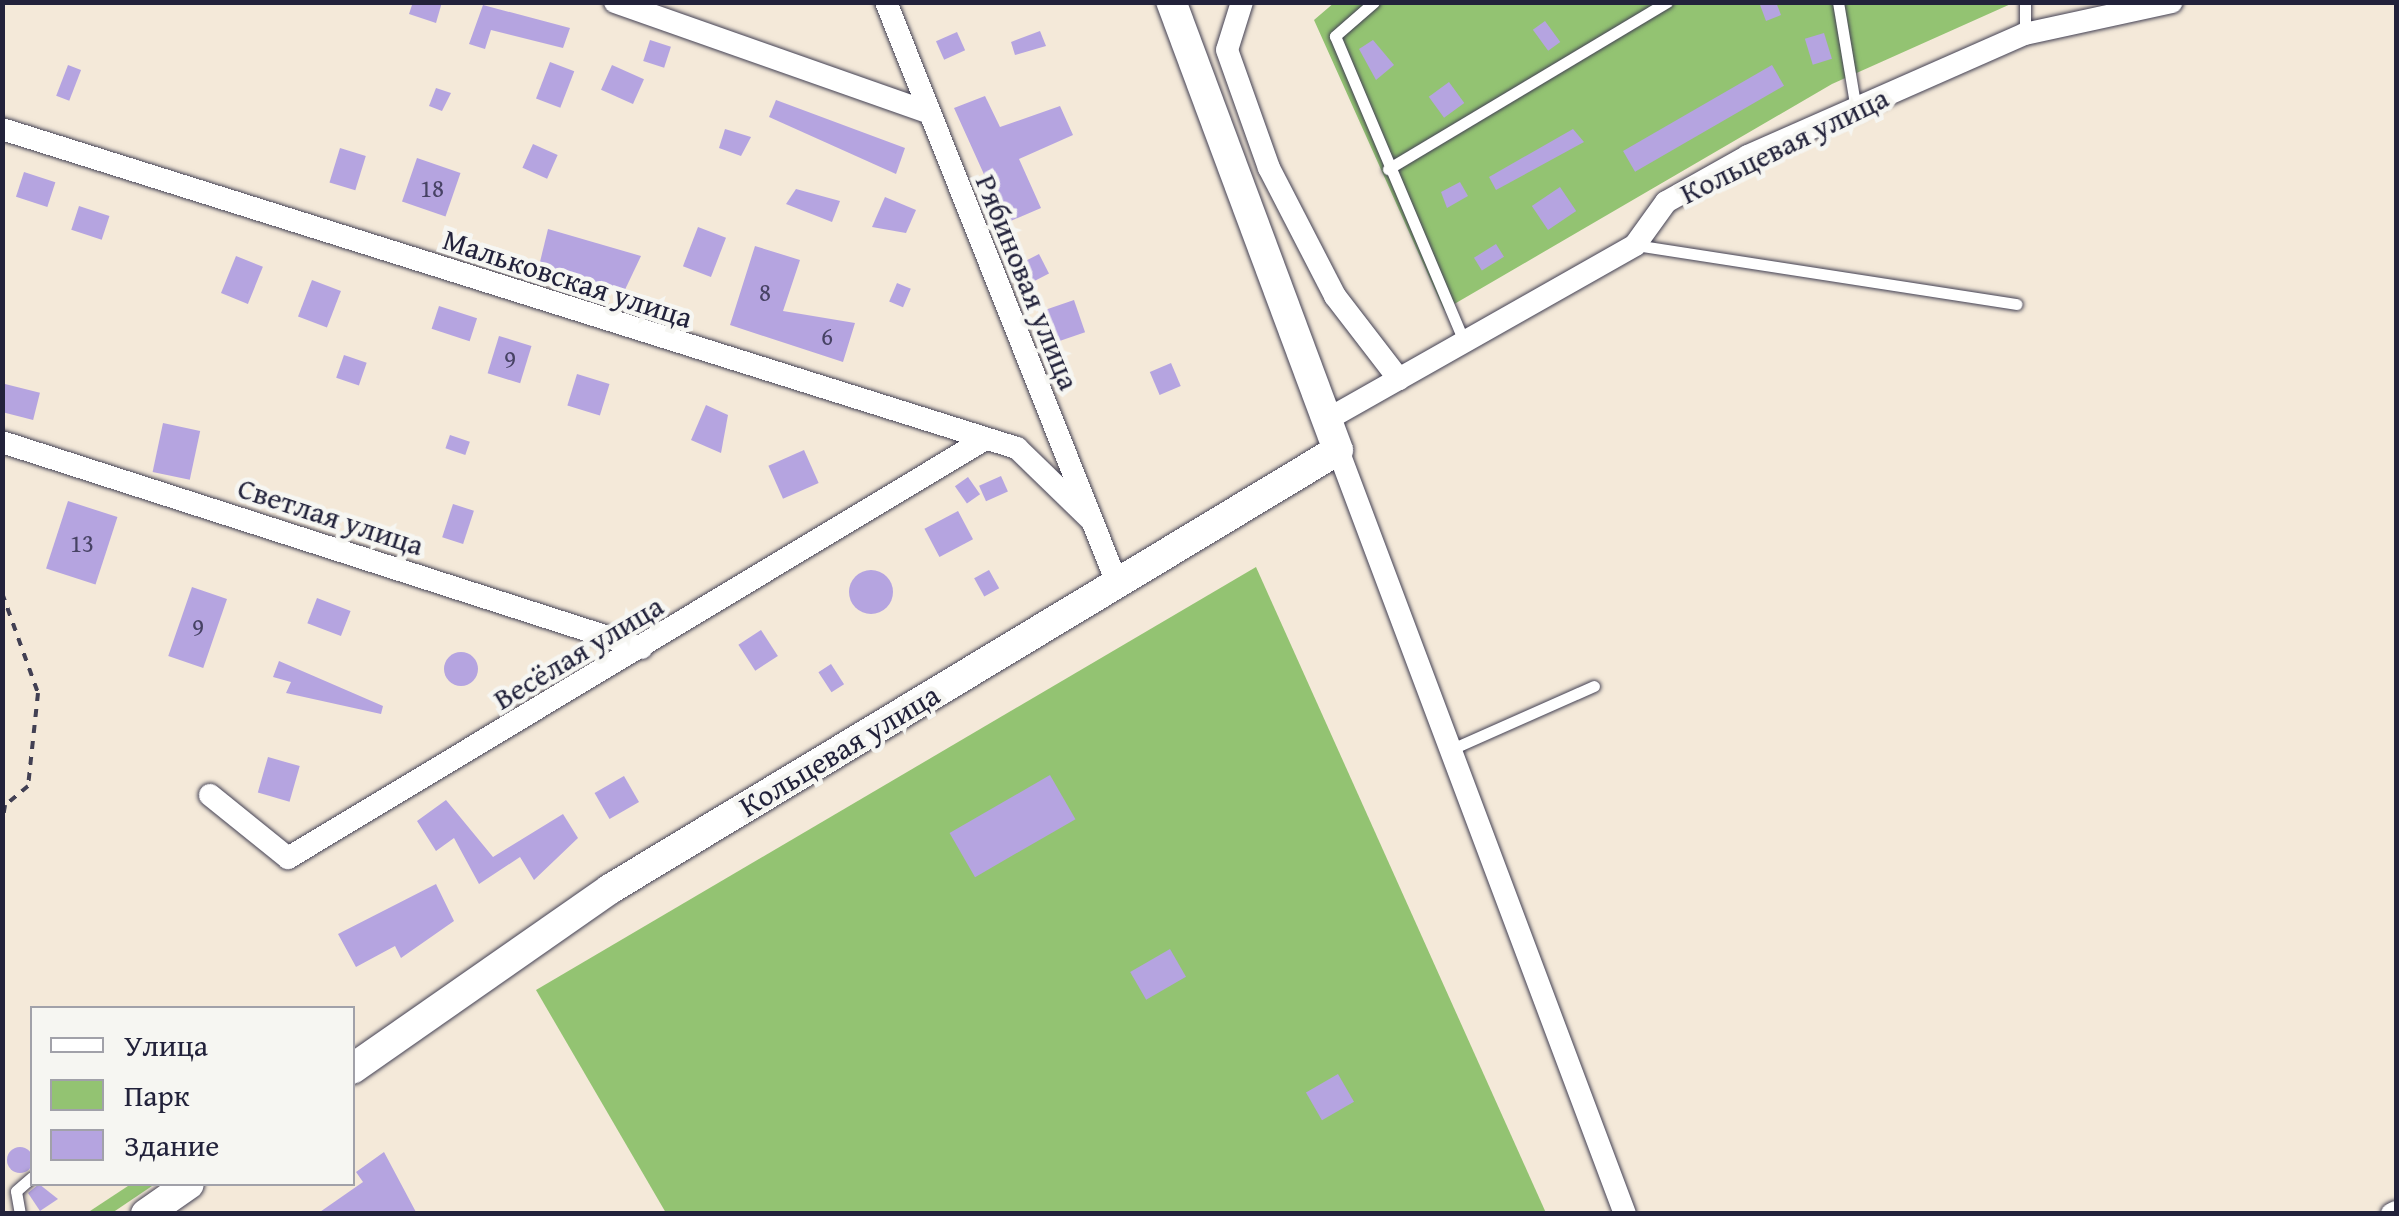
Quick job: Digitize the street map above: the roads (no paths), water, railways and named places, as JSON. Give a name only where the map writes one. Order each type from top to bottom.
[{"type":"street","points":[[615,2],[928,112]]},
{"type":"street","name":"Рябиновая улица","points":[[886,2],[1118,583]]},
{"type":"street","points":[[1171,2],[1626,1214]]},
{"type":"street","points":[[1242,2],[1227,50],[1269,168],[1335,296],[1399,379]]},
{"type":"street","name":"Кольцевая улица","points":[[1328,419],[1635,245],[1666,202],[1856,108],[2025,34],[2172,2]]},
{"type":"street","name":"Мальковская улица","points":[[2,129],[982,441],[1018,448],[1091,520]]},
{"type":"street","name":"Весёлая улица","points":[[210,795],[288,858],[982,441]]},
{"type":"street","name":"Светлая улица","points":[[2,442],[642,648]]},
{"type":"street","name":"Кольцевая улица","points":[[355,1067],[610,889],[1338,450]]},
{"type":"street","points":[[146,1214],[187,1186]]},
{"type":"lane","points":[[1374,2],[1334,36],[1464,342]]},
{"type":"lane","points":[[1388,169],[1667,2]]},
{"type":"lane","points":[[1838,2],[1856,108]]},
{"type":"lane","points":[[2025,2],[2025,34]]},
{"type":"lane","points":[[1635,245],[2016,304]]},
{"type":"lane","points":[[1454,748],[1594,686]]},
{"type":"lane","points":[[20,1214],[16,1191],[30,1179]]}]
